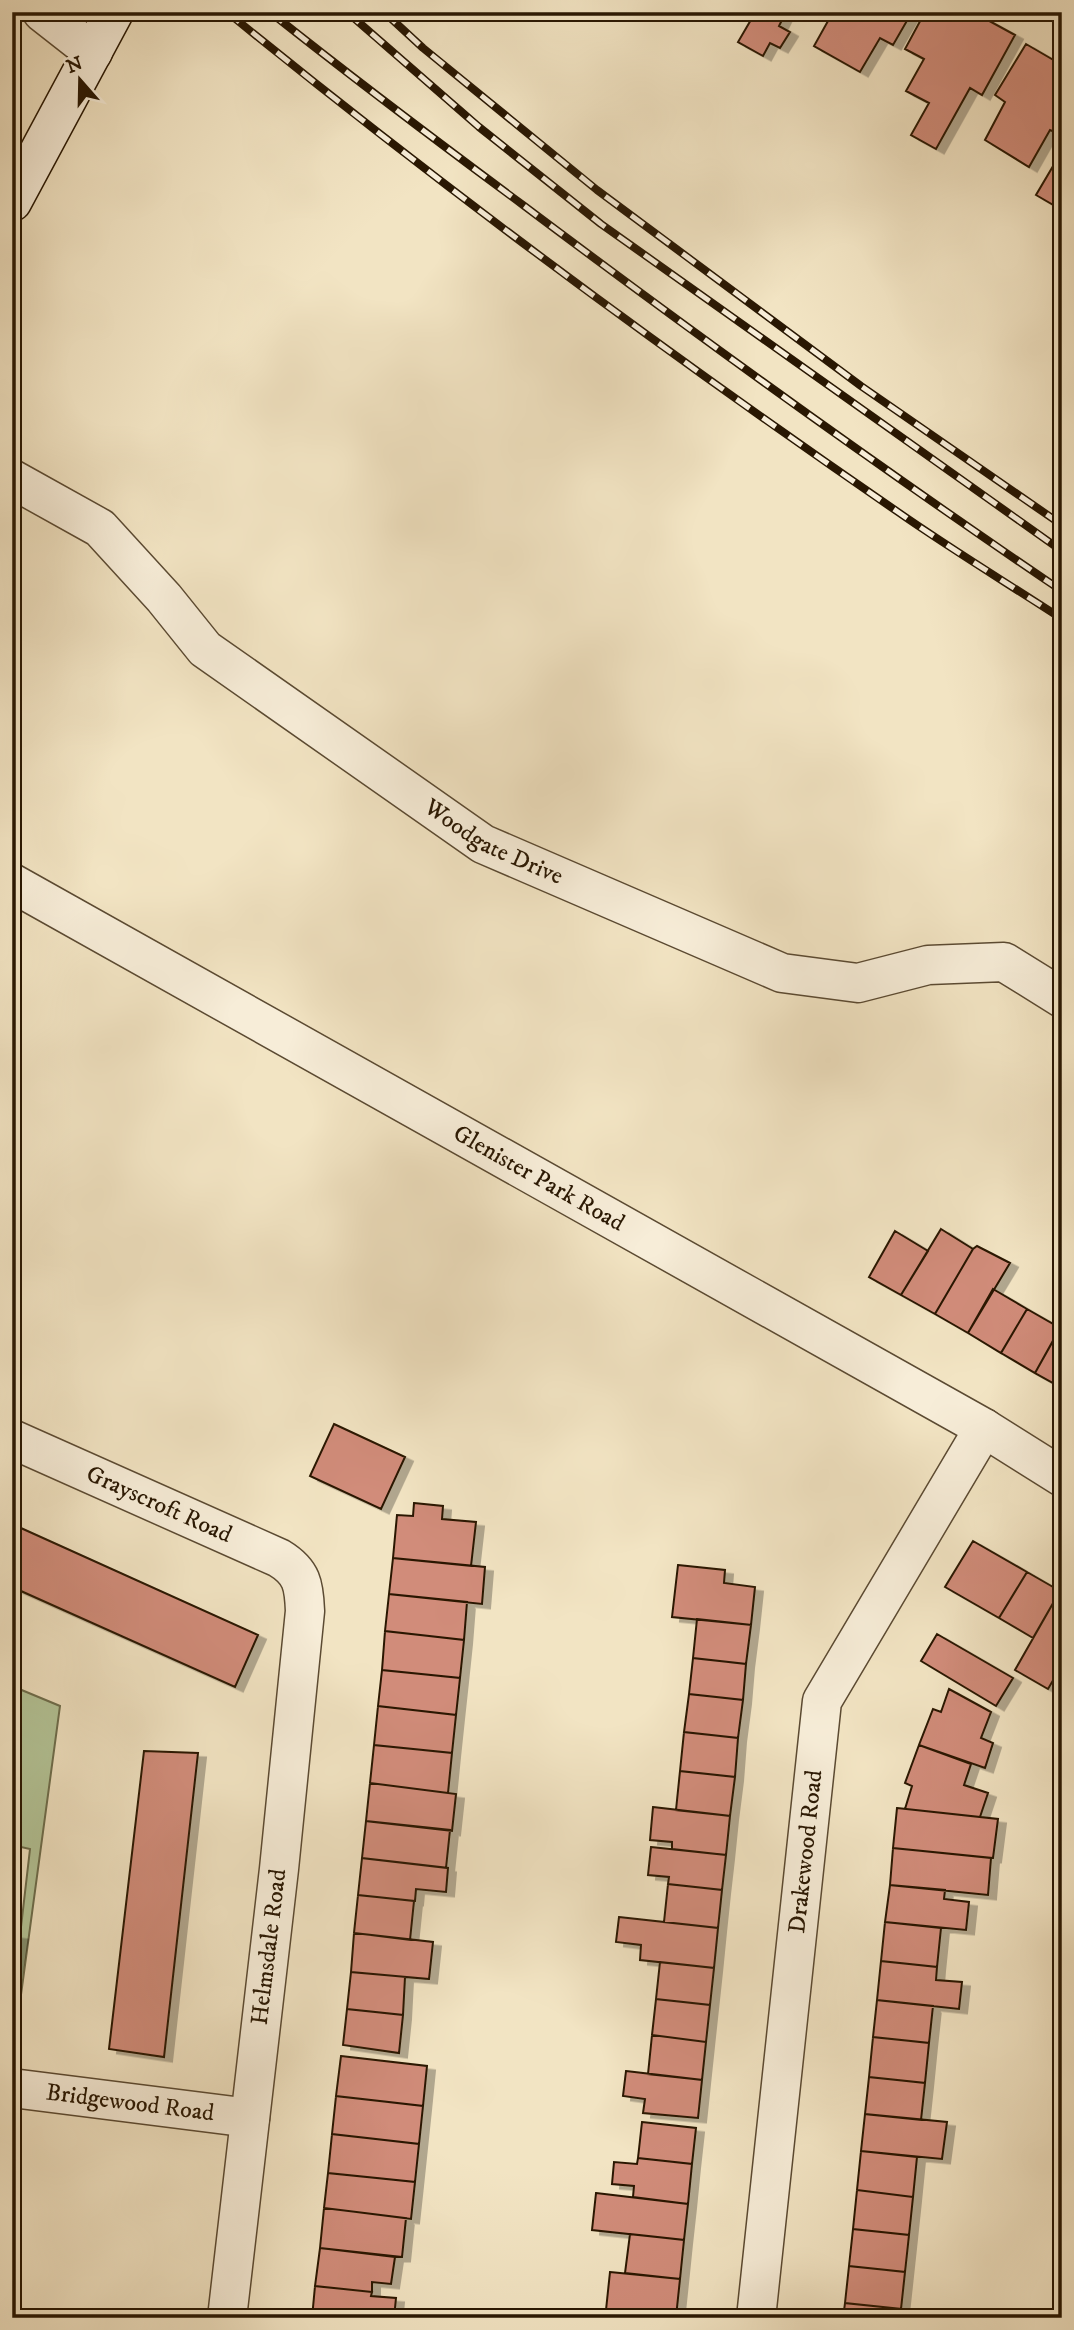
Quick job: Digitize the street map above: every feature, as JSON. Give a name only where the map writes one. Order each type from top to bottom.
[{"type":"street","points":[[41,12],[93,52]]},
{"type":"street","points":[[12,202],[114,12]]},
{"type":"street","name":"Woodgate Drive","points":[[12,479],[100,528],[164,598],[205,649],[483,844],[782,973],[858,983],[928,965],[1004,962],[1062,998]]},
{"type":"street","name":"Glenister Park Road","points":[[12,883],[984,1428],[1062,1477]]},
{"type":"street","name":"Drakewood Road","points":[[756,2318],[822,1700],[984,1428]]},
{"type":"street","name":"Grayscroft Road","points":[[12,1439],[279,1558],[300,1577]]},
{"type":"street","name":"Helmsdale Road","points":[[227,2318],[306,1611],[305,1592],[300,1577]]},
{"type":"street","name":"Bridgewood Road","points":[[12,2088],[250,2118]]},
{"type":"green space","points":[[12,1686],[60,1706],[15,2039],[12,2039],[12,2005],[30,1849],[12,1845]]},
{"type":"building","points":[[743,12],[786,12],[779,26],[790,32],[780,48],[770,43],[763,56],[738,42],[752,18]]},
{"type":"building","points":[[833,12],[912,12],[893,45],[880,38],[860,72],[814,46]]},
{"type":"building","points":[[925,12],[973,12],[1015,35],[982,95],[970,88],[936,149],[911,135],[929,103],[906,91],[924,59],[905,49]]},
{"type":"building","points":[[1026,44],[1062,65],[1062,135],[1050,130],[1029,167],[985,140],[1005,102],[995,95]]},
{"type":"building","points":[[1062,151],[1062,210],[1036,195]]},
{"type":"building","points":[[941,1229],[973,1249],[935,1314],[901,1295]]},
{"type":"building","points":[[895,1231],[928,1251],[901,1295],[869,1277]]},
{"type":"building","points":[[977,1246],[1010,1263],[968,1333],[935,1314]]},
{"type":"building","points":[[993,1289],[1027,1309],[1001,1353],[968,1333]]},
{"type":"building","points":[[1027,1309],[1060,1328],[1035,1373],[1001,1353]]},
{"type":"building","points":[[1062,1325],[1062,1388],[1035,1373]]},
{"type":"building","points":[[334,1424],[405,1457],[381,1509],[310,1476]]},
{"type":"building","points":[[414,1503],[443,1506],[442,1519],[476,1522],[471,1566],[393,1558],[397,1515],[413,1516]]},
{"type":"building","points":[[12,1524],[258,1635],[235,1687],[12,1587]]},
{"type":"building","points":[[973,1541],[1027,1572],[999,1618],[945,1587]]},
{"type":"building","points":[[393,1558],[485,1567],[482,1604],[389,1594]]},
{"type":"building","points":[[678,1565],[725,1570],[724,1583],[755,1587],[751,1625],[672,1617]]},
{"type":"building","points":[[1027,1572],[1060,1591],[1033,1638],[999,1618]]},
{"type":"building","points":[[1060,1591],[1062,1665],[1048,1689],[1015,1670]]},
{"type":"building","points":[[389,1594],[467,1602],[464,1640],[385,1631]]},
{"type":"building","points":[[697,1619],[751,1625],[746,1664],[693,1658]]},
{"type":"building","points":[[385,1631],[464,1640],[460,1678],[382,1670]]},
{"type":"building","points":[[937,1634],[1013,1678],[996,1706],[921,1661]]},
{"type":"building","points":[[693,1658],[746,1664],[743,1700],[689,1694]]},
{"type":"building","points":[[382,1670],[460,1678],[456,1715],[378,1706]]},
{"type":"building","points":[[949,1689],[991,1712],[981,1738],[993,1743],[985,1768],[919,1745],[933,1709],[941,1712]]},
{"type":"building","points":[[689,1694],[743,1700],[738,1738],[684,1732]]},
{"type":"building","points":[[378,1706],[456,1715],[452,1753],[374,1745]]},
{"type":"building","points":[[684,1732],[738,1738],[735,1777],[680,1771]]},
{"type":"building","points":[[374,1745],[452,1753],[448,1793],[370,1783]]},
{"type":"building","points":[[919,1745],[971,1764],[964,1785],[988,1793],[980,1817],[905,1809],[912,1786],[905,1783]]},
{"type":"building","points":[[144,1751],[198,1753],[164,2057],[109,2049]]},
{"type":"building","points":[[680,1771],[735,1777],[730,1816],[676,1810]]},
{"type":"building","points":[[370,1783],[456,1794],[452,1831],[366,1821]]},
{"type":"building","points":[[653,1807],[730,1816],[726,1855],[672,1849],[672,1842],[650,1840]]},
{"type":"building","points":[[897,1808],[998,1819],[993,1858],[893,1848]]},
{"type":"building","points":[[366,1821],[450,1830],[446,1868],[362,1858]]},
{"type":"building","points":[[651,1847],[726,1855],[722,1890],[668,1884],[669,1877],[648,1875]]},
{"type":"building","points":[[893,1848],[991,1858],[988,1895],[890,1885]]},
{"type":"building","points":[[362,1858],[448,1868],[446,1892],[416,1889],[415,1901],[358,1895]]},
{"type":"building","points":[[668,1884],[722,1890],[718,1928],[664,1922]]},
{"type":"building","points":[[890,1885],[945,1890],[944,1899],[969,1902],[966,1930],[885,1922]]},
{"type":"building","points":[[358,1895],[414,1901],[410,1940],[354,1933]]},
{"type":"building","points":[[619,1917],[718,1928],[714,1968],[640,1960],[641,1945],[616,1942]]},
{"type":"building","points":[[885,1922],[941,1928],[937,1967],[881,1961]]},
{"type":"building","points":[[354,1933],[433,1942],[429,1979],[351,1972]]},
{"type":"building","points":[[12,1934],[20,1935],[12,1979]]},
{"type":"building","points":[[881,1961],[937,1967],[936,1980],[962,1982],[959,2009],[877,2000]]},
{"type":"building","points":[[660,1962],[714,1968],[710,2005],[656,1999]]},
{"type":"building","points":[[351,1972],[429,1979],[405,1977],[403,2015],[347,2009]]},
{"type":"building","points":[[656,1999],[710,2005],[706,2042],[652,2035]]},
{"type":"building","points":[[877,2000],[933,2006],[929,2043],[873,2037]]},
{"type":"building","points":[[347,2009],[403,2015],[399,2053],[343,2045]]},
{"type":"building","points":[[652,2035],[706,2042],[702,2080],[648,2074]]},
{"type":"building","points":[[873,2037],[929,2043],[925,2083],[869,2077]]},
{"type":"building","points":[[341,2056],[427,2066],[423,2106],[336,2096]]},
{"type":"building","points":[[626,2071],[702,2080],[698,2118],[643,2113],[645,2099],[623,2096]]},
{"type":"building","points":[[869,2077],[925,2083],[921,2120],[865,2114]]},
{"type":"building","points":[[336,2096],[423,2106],[419,2144],[332,2134]]},
{"type":"building","points":[[865,2114],[947,2122],[942,2159],[861,2151]]},
{"type":"building","points":[[642,2122],[696,2128],[692,2164],[638,2158]]},
{"type":"building","points":[[332,2134],[419,2144],[415,2182],[328,2173]]},
{"type":"building","points":[[861,2151],[917,2157],[913,2197],[857,2190]]},
{"type":"building","points":[[638,2158],[692,2164],[688,2204],[633,2197],[634,2186],[612,2184],[614,2162],[637,2164]]},
{"type":"building","points":[[328,2173],[415,2182],[411,2219],[324,2208]]},
{"type":"building","points":[[857,2190],[913,2197],[909,2235],[853,2229]]},
{"type":"building","points":[[596,2193],[688,2204],[684,2240],[592,2230]]},
{"type":"building","points":[[324,2208],[406,2218],[402,2257],[320,2248]]},
{"type":"building","points":[[853,2229],[909,2235],[905,2272],[849,2266]]},
{"type":"building","points":[[630,2234],[684,2240],[680,2279],[625,2273]]},
{"type":"building","points":[[320,2248],[395,2257],[391,2284],[372,2282],[372,2292],[315,2286]]},
{"type":"building","points":[[849,2266],[905,2272],[901,2309],[845,2303]]},
{"type":"building","points":[[610,2272],[680,2279],[676,2317],[606,2310]]},
{"type":"building","points":[[315,2286],[372,2292],[371,2296],[396,2298],[394,2318],[312,2318]]},
{"type":"building","points":[[845,2303],[901,2309],[900,2318],[843,2318]]},
{"type":"building","points":[[609,2310],[621,2312],[676,2318],[608,2318]]},
{"type":"railway","points":[[227,12],[474,206],[642,331],[918,526],[1062,619]]},
{"type":"railway","points":[[270,12],[427,134],[656,304],[1062,591]]},
{"type":"railway","points":[[347,12],[479,127],[601,224],[1062,551]]},
{"type":"railway","points":[[384,12],[423,48],[597,190],[861,386],[1062,525]]}]
